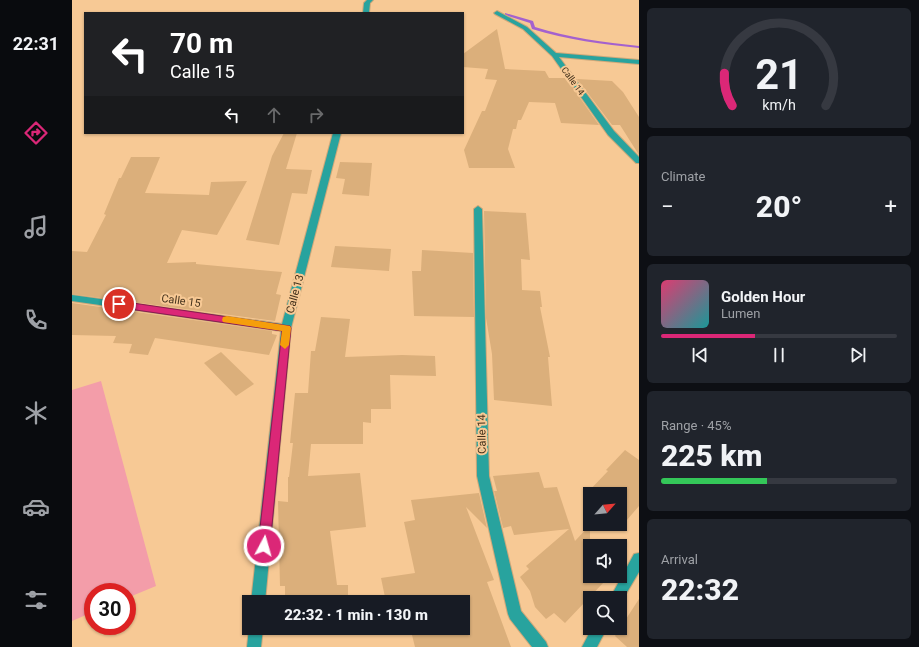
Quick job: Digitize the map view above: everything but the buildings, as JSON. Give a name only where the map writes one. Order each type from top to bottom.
[{"type":"street","points":[[366,12],[367,3],[370,0]]},
{"type":"street","name":"Calle 14","points":[[497,13],[525,28],[554,55],[611,133],[639,161]]},
{"type":"street","points":[[554,55],[639,62]]},
{"type":"street","name":"Calle 13","points":[[259,595],[286,328],[337,134]]},
{"type":"street","name":"Calle 14","points":[[478,209],[483,476],[515,614],[541,647]]},
{"type":"street","name":"Calle 15","points":[[72,298],[286,328]]},
{"type":"street","points":[[621,591],[639,559]]},
{"type":"street","points":[[254,647],[255,635]]},
{"type":"street","points":[[589,647],[596,635]]},
{"type":"shaded area","points":[[101,381],[156,586],[136,594],[136,583],[84,583],[84,616],[72,621],[72,390]]},
{"type":"waterway","points":[[506,14],[532,22],[533,28],[546,32],[585,40],[639,47]]},
{"type":"slow traffic","points":[[227,320],[286,328],[285,345]]},
{"type":"route","points":[[119,304],[286,328],[264,546]]}]
